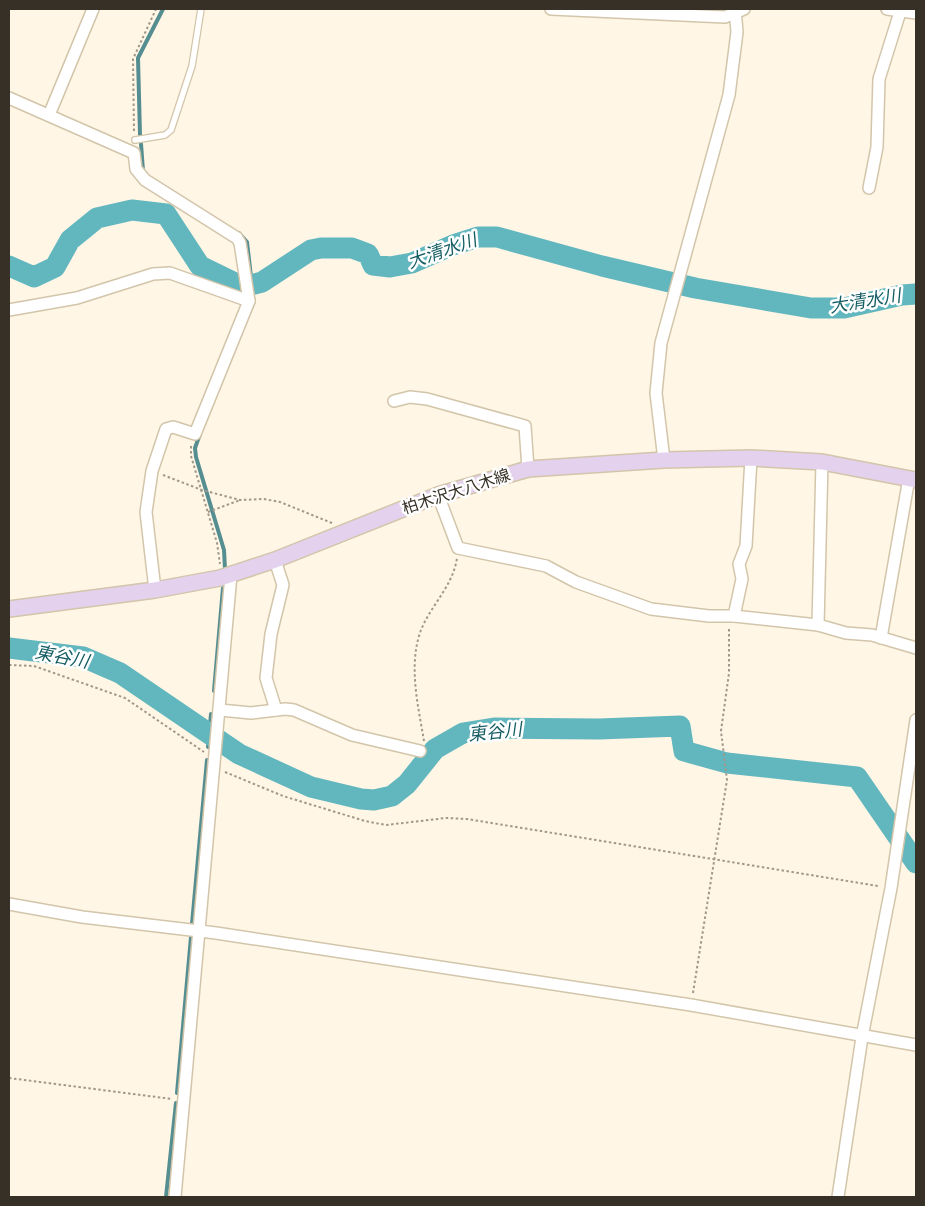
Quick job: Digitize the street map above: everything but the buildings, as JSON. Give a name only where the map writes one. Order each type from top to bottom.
[{"type":"main road","name":"柏木沢大八木線","points":[[9,609],[155,590],[276,560],[438,495],[528,469],[664,460],[751,458],[822,462],[912,479]]},
{"type":"street","points":[[49,115],[93,9]]},
{"type":"street","points":[[552,9],[725,16],[738,10],[729,95],[661,342],[656,393],[664,460]]},
{"type":"street","points":[[887,9],[901,9],[916,13]]},
{"type":"street","points":[[869,188],[877,147],[879,79],[901,9]]},
{"type":"street","points":[[9,98],[134,154],[136,169],[145,180],[237,238],[246,274],[249,299],[195,434],[173,427],[166,429],[152,471],[146,512],[155,590]]},
{"type":"street","points":[[9,310],[77,298],[153,274],[170,273],[249,299]]},
{"type":"street","points":[[394,401],[410,397],[427,399],[525,426],[528,469]]},
{"type":"street","points":[[731,616],[742,579],[738,564],[746,546],[751,458]]},
{"type":"street","points":[[818,625],[822,462]]},
{"type":"street","points":[[881,638],[912,479]]},
{"type":"street","points":[[438,495],[458,548],[546,566],[576,582],[651,609],[708,616],[731,616],[818,625],[846,633],[881,638],[916,648]]},
{"type":"street","points":[[276,560],[283,585],[271,634],[266,678],[276,710]]},
{"type":"street","points":[[175,1197],[219,714],[225,572]]},
{"type":"street","points":[[219,714],[294,710],[352,735],[420,751]]},
{"type":"street","points":[[838,1197],[862,1037],[891,888],[916,720]]},
{"type":"street","points":[[9,904],[82,917],[199,932],[691,1005],[916,1046]]},
{"type":"lane","points":[[135,140],[165,135],[171,130],[192,66],[201,9]]},
{"type":"path","points":[[135,140],[133,59],[156,9]]},
{"type":"path","points":[[195,434],[190,456],[202,490],[225,572]]},
{"type":"path","points":[[152,471],[202,490],[240,500],[264,499],[280,502],[317,515],[348,530]]},
{"type":"path","points":[[208,512],[240,500]]},
{"type":"path","points":[[420,751],[424,746],[414,674],[420,634],[455,572],[458,548]]},
{"type":"path","points":[[691,1005],[712,860],[727,780],[721,731],[729,673],[731,616]]},
{"type":"path","points":[[9,665],[34,666],[125,698],[203,751],[282,796],[365,821],[386,825],[446,818],[467,819],[891,888]]},
{"type":"path","points":[[9,1078],[184,1100]]},
{"type":"waterway","points":[[140,135],[138,58],[163,9]]},
{"type":"waterway","points":[[141,144],[143,171]]},
{"type":"waterway","name":"大清水川","points":[[9,266],[34,277],[55,267],[70,240],[97,218],[132,210],[166,214],[200,266],[243,287],[262,282],[311,250],[321,248],[352,248],[368,254],[373,265],[390,267],[412,263],[453,245],[478,237],[497,237],[602,266],[695,288],[811,308],[844,308],[902,295],[916,294]]},
{"type":"waterway","points":[[239,233],[247,242],[251,277]]},
{"type":"waterway","points":[[200,434],[195,448],[196,457],[224,550],[225,569]]},
{"type":"waterway","points":[[214,691],[223,588]]},
{"type":"waterway","name":"東谷川","points":[[9,648],[83,657],[120,673],[239,754],[311,787],[361,799],[374,800],[392,796],[407,784],[435,749],[463,733],[494,728],[599,729],[680,726],[684,751],[727,763],[857,777],[916,863]]},
{"type":"waterway","name":"東谷川","points":[[208,747],[211,714]]},
{"type":"waterway","points":[[192,924],[207,760]]},
{"type":"waterway","points":[[177,1093],[191,937]]},
{"type":"waterway","points":[[166,1197],[176,1103]]}]
